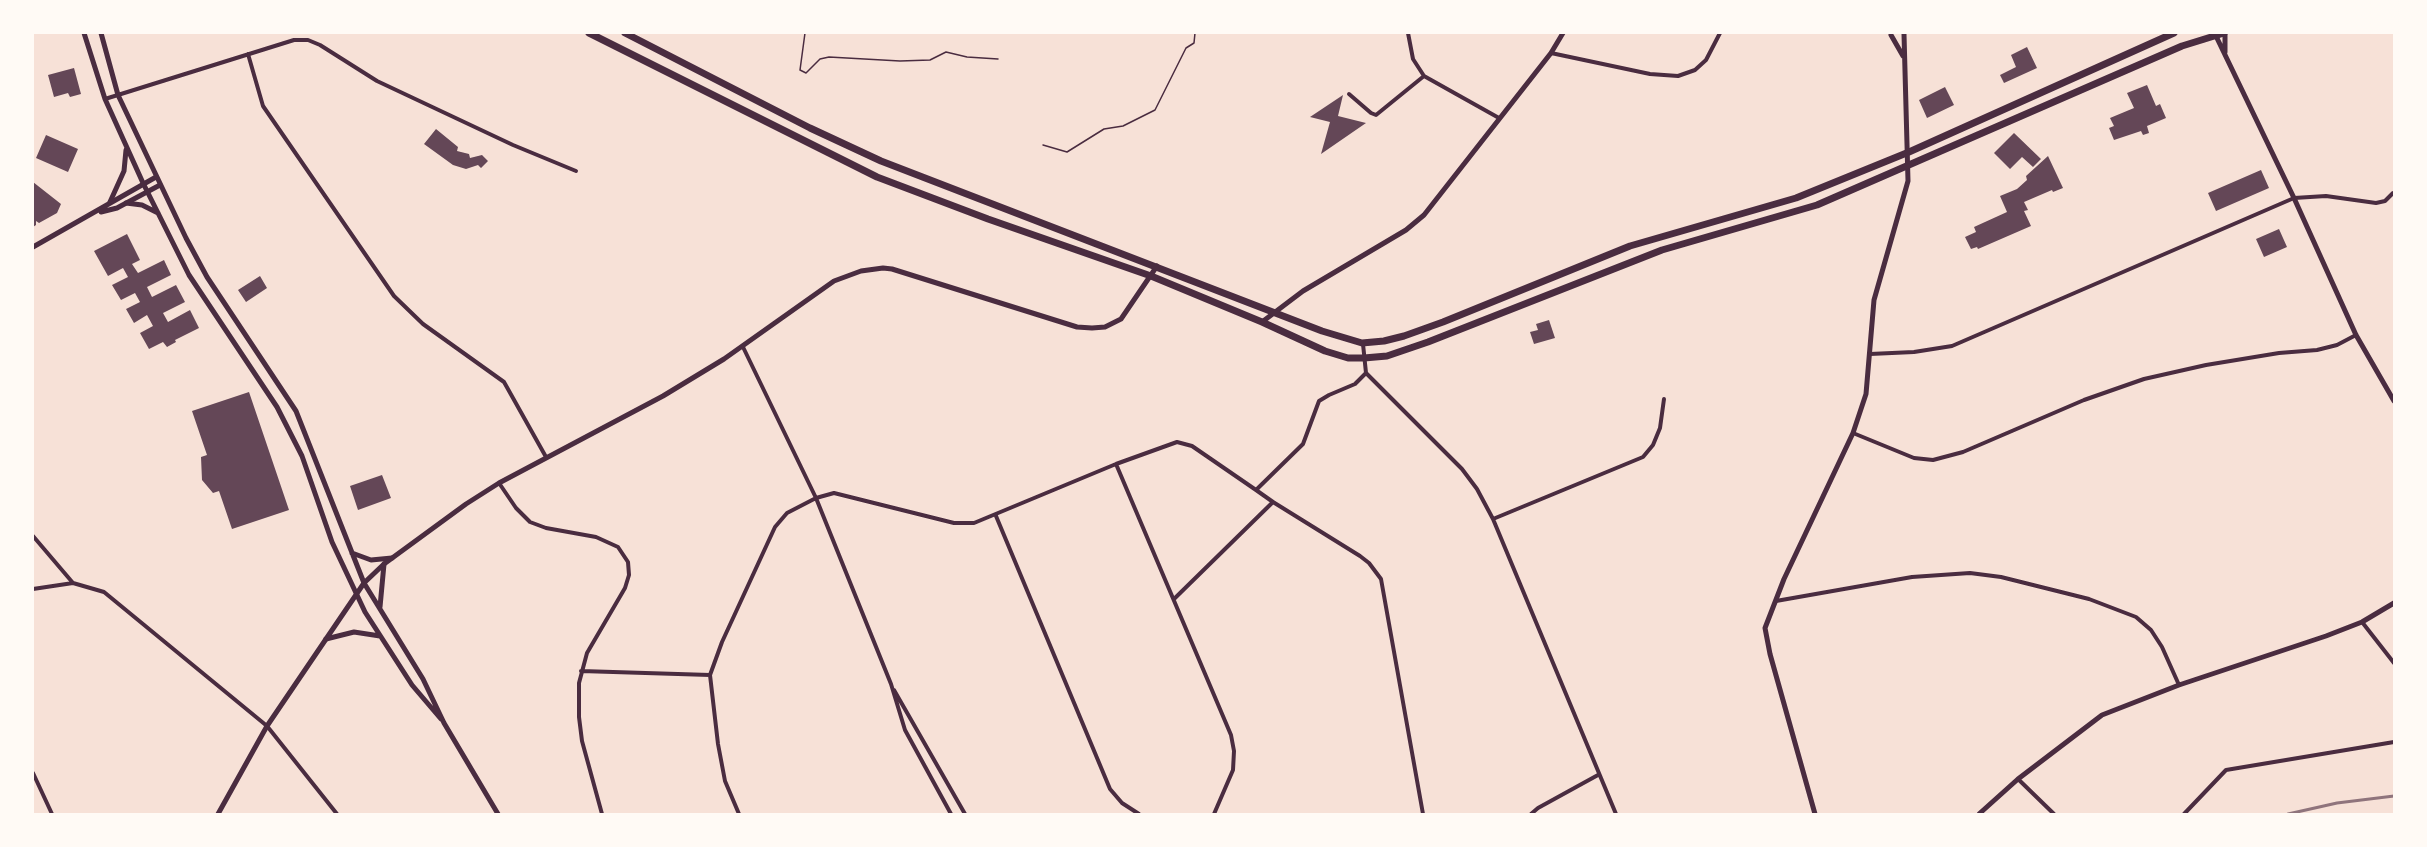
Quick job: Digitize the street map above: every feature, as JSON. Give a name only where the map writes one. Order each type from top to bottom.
[{"type":"highway","points":[[589,33],[877,177],[1151,276],[1325,351],[1348,358],[1387,356],[1662,250],[1800,211],[1909,166],[2182,46],[2215,34],[2225,33]]},
{"type":"highway","points":[[625,33],[810,128],[881,161],[1344,339],[1362,343],[1404,336],[1630,246],[1796,198],[1909,152],[2174,33]]},
{"type":"main road","points":[[84,33],[105,99],[147,192],[189,274],[277,407],[302,456],[332,542],[356,595],[412,685],[444,723]]},
{"type":"main road","points":[[101,33],[118,95],[160,185],[207,277],[296,411],[364,583],[423,679],[444,723],[498,814]]},
{"type":"main road","points":[[1262,322],[1303,291],[1412,226],[1436,201],[1551,53],[1563,33]]},
{"type":"main road","points":[[1890,34],[1899,37],[1904,33]]},
{"type":"main road","points":[[1815,814],[1765,628],[1775,601],[1853,433],[1866,394],[1874,300],[1905,200],[1909,166],[1904,33]]},
{"type":"main road","points":[[2225,33],[2225,52]]},
{"type":"main road","points":[[1890,34],[1905,60]]},
{"type":"main road","points":[[2215,34],[2294,198],[2356,335],[2394,401]]},
{"type":"main road","points":[[110,202],[124,171],[126,146]]},
{"type":"main road","points":[[33,247],[156,177]]},
{"type":"main road","points":[[96,213],[126,203],[160,185]]},
{"type":"main road","points":[[126,203],[142,206],[159,214]]},
{"type":"main road","points":[[218,814],[267,726],[364,583],[384,564],[465,504],[546,457],[663,396],[743,347],[834,281],[872,269],[902,271],[1077,327],[1092,328],[1105,327],[1121,319],[1157,266]]},
{"type":"main road","points":[[352,553],[371,560],[392,558]]},
{"type":"main road","points":[[380,608],[384,564]]},
{"type":"main road","points":[[1979,814],[2018,779],[2103,715],[2179,685],[2362,622],[2394,603]]},
{"type":"main road","points":[[326,639],[354,632],[380,636]]},
{"type":"street","points":[[1408,33],[1413,59],[1424,76],[1499,118]]},
{"type":"street","points":[[1551,53],[1650,74],[1678,76],[1695,70],[1706,60],[1720,33]]},
{"type":"street","points":[[105,99],[294,40],[308,40],[320,45],[377,81],[513,145],[576,171]]},
{"type":"street","points":[[248,54],[263,106],[394,296],[423,324],[504,382],[546,457]]},
{"type":"street","points":[[1349,94],[1371,113],[1376,114],[1424,76]]},
{"type":"street","points":[[1870,354],[1914,352],[1952,346],[2294,198],[2326,196],[2376,202],[2385,201],[2393,193]]},
{"type":"street","points":[[1853,433],[1914,458],[1933,460],[1963,452],[2084,400],[2144,379],[2206,365],[2279,353],[2317,350],[2337,345],[2356,335]]},
{"type":"street","points":[[1362,343],[1366,374],[1462,469],[1477,489],[1493,519],[1616,814]]},
{"type":"street","points":[[743,347],[816,498],[891,684],[905,730],[951,814]]},
{"type":"street","points":[[1256,490],[1299,450],[1319,401],[1355,384],[1366,374]]},
{"type":"street","points":[[1493,519],[1643,457],[1657,437],[1664,399]]},
{"type":"street","points":[[739,814],[725,781],[710,675],[778,521],[787,513],[816,498],[841,493],[954,523],[974,523],[996,516],[1164,445],[1181,442],[1192,446],[1273,502],[1360,556],[1369,563],[1381,579],[1424,814]]},
{"type":"street","points":[[1116,464],[1231,735],[1234,751],[1233,770],[1214,814]]},
{"type":"street","points":[[500,483],[516,508],[530,522],[546,528],[596,537],[618,548],[626,557],[629,575],[624,588],[586,653],[581,671],[579,697],[582,741],[602,814]]},
{"type":"street","points":[[1174,599],[1273,502]]},
{"type":"street","points":[[996,516],[1110,789],[1122,803],[1139,814]]},
{"type":"street","points":[[33,537],[73,583]]},
{"type":"street","points":[[1775,601],[1912,577],[1970,573],[2001,577],[2089,599],[2136,617],[2151,630],[2162,647],[2179,685]]},
{"type":"street","points":[[33,589],[73,583],[104,592],[267,726],[337,814]]},
{"type":"street","points":[[2362,622],[2394,663]]},
{"type":"street","points":[[581,671],[710,675]]},
{"type":"street","points":[[891,684],[964,814]]},
{"type":"street","points":[[2184,814],[2226,770],[2394,742]]},
{"type":"street","points":[[33,773],[52,814]]},
{"type":"street","points":[[1531,814],[1598,775]]},
{"type":"street","points":[[2018,779],[2054,814]]},
{"type":"path","points":[[805,33],[800,70],[806,73],[820,59],[829,57],[900,61],[930,60],[946,52],[967,57],[998,59]]},
{"type":"path","points":[[1043,145],[1067,152],[1104,129],[1123,126],[1155,110],[1186,48],[1194,43],[1195,33]]},
{"type":"building","points":[[2027,47],[2037,68],[2004,83],[2000,75],[2016,67],[2011,55]]},
{"type":"building","points":[[74,68],[81,94],[70,97],[68,93],[54,97],[48,75]]},
{"type":"building","points":[[2147,85],[2156,106],[2160,104],[2166,118],[2147,126],[2149,133],[2143,135],[2141,131],[2114,140],[2109,128],[2114,126],[2110,118],[2134,108],[2127,93]]},
{"type":"building","points":[[1945,87],[1954,105],[1927,118],[1919,100]]},
{"type":"building","points":[[1343,95],[1338,116],[1366,123],[1321,154],[1330,122],[1310,117]]},
{"type":"building","points":[[436,129],[458,147],[457,151],[469,154],[470,158],[482,155],[488,161],[481,168],[478,165],[466,169],[453,165],[424,144]]},
{"type":"building","points":[[2014,133],[2041,159],[2033,167],[2022,157],[2010,169],[1994,153]]},
{"type":"building","points":[[46,135],[78,149],[68,172],[36,158]]},
{"type":"building","points":[[2048,156],[2063,188],[2053,192],[2052,190],[2024,202],[2028,210],[2024,211],[2031,226],[1978,249],[1977,247],[1971,249],[1965,237],[1976,232],[1974,227],[2007,212],[2000,196],[2017,189],[2027,180],[2026,176]]},
{"type":"building","points":[[2261,170],[2269,188],[2216,211],[2208,193]]},
{"type":"building","points":[[33,182],[61,204],[57,213],[39,223],[36,221],[33,227]]},
{"type":"building","points":[[2279,229],[2287,247],[2264,257],[2256,239]]},
{"type":"building","points":[[127,234],[140,260],[132,264],[138,273],[164,260],[171,275],[147,287],[152,297],[176,285],[185,302],[163,313],[168,322],[190,310],[199,328],[175,340],[176,342],[167,347],[163,342],[149,349],[140,333],[153,326],[147,315],[134,323],[126,309],[140,302],[135,293],[121,300],[112,285],[128,277],[123,268],[108,276],[94,251]]},
{"type":"building","points":[[260,276],[267,288],[246,302],[238,290]]},
{"type":"building","points":[[1549,320],[1555,338],[1534,344],[1530,332],[1538,330],[1536,324]]},
{"type":"building","points":[[249,392],[289,510],[232,529],[219,491],[213,493],[202,480],[201,457],[207,455],[192,411]]},
{"type":"building","points":[[382,475],[391,498],[358,510],[350,486]]},
{"type":"railway","points":[[2288,814],[2337,803],[2394,796]]}]
